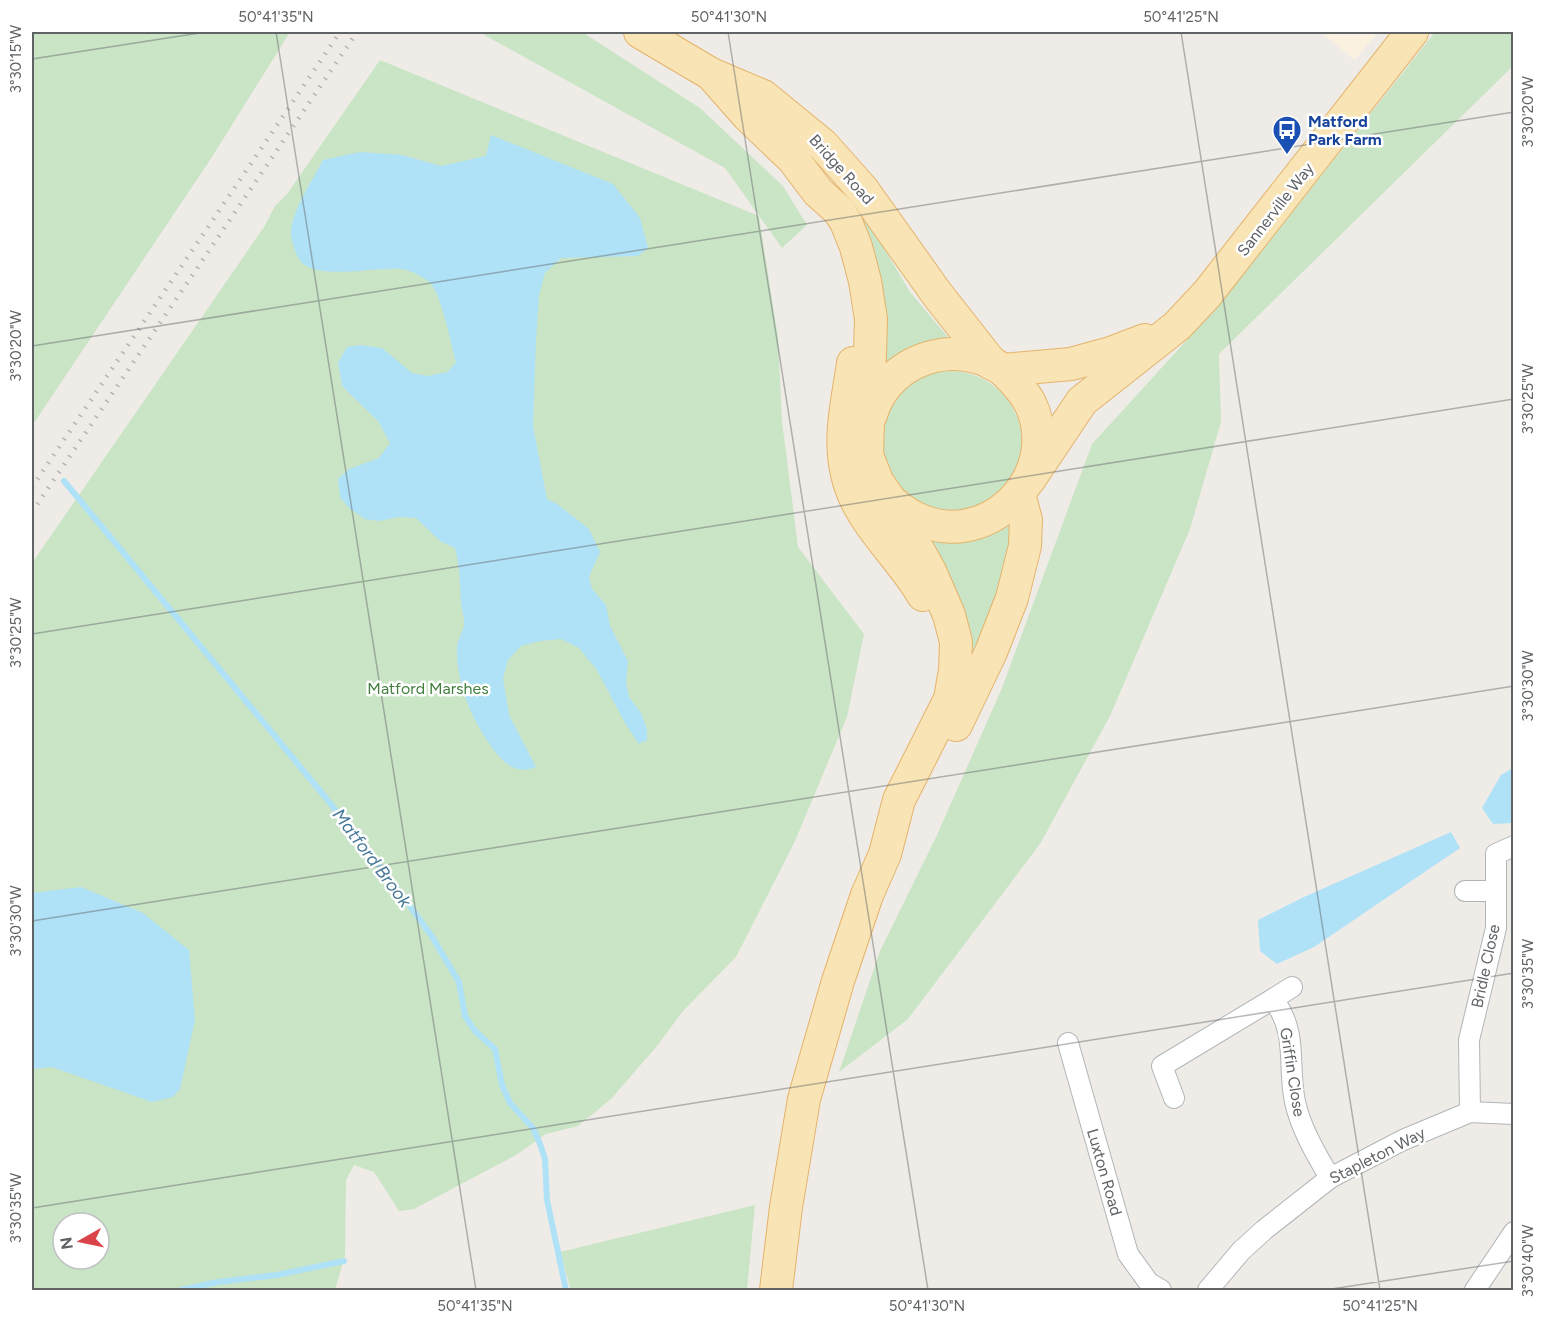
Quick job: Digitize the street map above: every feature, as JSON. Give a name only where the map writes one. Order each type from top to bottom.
[{"type":"main road","name":"Bridge Road","points":[[640,32],[711,74],[763,96],[802,126],[842,164],[876,207],[938,294],[998,367]]},
{"type":"main road","name":"Sannerville Way","points":[[1024,487],[1082,401],[1177,326],[1207,294],[1412,32]]},
{"type":"main road","points":[[711,74],[748,116],[793,159],[818,192],[839,211],[846,222],[865,280],[871,319],[867,455],[877,482],[890,500],[930,571],[949,615],[956,642],[955,670],[950,699],[899,800],[885,854],[867,895],[838,981],[804,1099],[786,1207],[776,1290]]},
{"type":"main road","points":[[818,192],[846,260],[855,305],[854,356],[844,430],[846,474],[853,494],[867,516],[913,578],[926,601],[941,637],[944,661],[940,692],[926,743]]},
{"type":"main road","name":"Sannerville Way","points":[[998,367],[1071,364],[1111,353],[1177,326]]},
{"type":"main road","points":[[867,427],[873,405],[895,376],[911,364],[945,354],[960,354],[978,358],[998,367],[1021,388],[1030,404],[1037,426],[1038,447],[1034,466],[1024,487],[1008,506],[987,519],[970,525],[953,527],[929,523],[911,516],[890,500]]},
{"type":"main road","points":[[885,854],[916,808],[991,652],[1012,598],[1025,546],[1024,487]]},
{"type":"street","name":"Bridle Close","points":[[1470,1112],[1469,1040],[1496,928],[1496,854],[1514,846]]},
{"type":"street","points":[[1465,891],[1496,891]]},
{"type":"street","points":[[1174,1098],[1162,1066],[1292,987]]},
{"type":"street","name":"Griffin Close","points":[[1273,999],[1281,1010],[1289,1032],[1294,1100],[1301,1123],[1330,1178]]},
{"type":"street","name":"Luxton Road","points":[[1068,1043],[1128,1254],[1149,1283],[1161,1290]]},
{"type":"street","name":"Stapleton Way","points":[[1208,1290],[1241,1251],[1330,1178],[1403,1140],[1470,1112],[1514,1114]]},
{"type":"street","points":[[1475,1290],[1514,1232]]},
{"type":"shaded area","points":[[1320,32],[1378,32],[1355,60]]},
{"type":"green space","points":[[32,32],[290,32],[212,157],[32,426]]},
{"type":"green space","points":[[479,32],[582,32],[700,108],[783,186],[807,225],[782,248],[725,168]]},
{"type":"green space","points":[[1435,32],[1513,32],[1513,66],[1219,354],[1221,422],[1190,529],[1110,716],[1040,844],[908,1019],[839,1072],[880,951],[937,835],[1002,688],[1092,444],[1219,305]]},
{"type":"green space","name":"Matford Marshes","points":[[380,60],[759,216],[778,337],[782,421],[798,547],[864,634],[847,717],[795,841],[736,957],[683,1011],[657,1046],[611,1099],[578,1126],[546,1134],[516,1155],[414,1209],[399,1211],[374,1172],[354,1165],[346,1180],[345,1256],[335,1290],[32,1290],[32,563],[264,227],[275,206],[287,194]]},
{"type":"green space","points":[[844,181],[910,292],[952,342],[884,364],[834,190]]},
{"type":"green space","points":[[950,371],[978,376],[1001,392],[1017,415],[1022,443],[1017,471],[1001,494],[978,510],[950,515],[922,510],[899,494],[883,471],[878,443],[883,415],[899,392],[922,376]]},
{"type":"green space","points":[[1011,524],[1014,529],[1006,573],[970,663],[920,535]]},
{"type":"green space","points":[[755,1205],[747,1290],[571,1290],[560,1252]]},
{"type":"water","points":[[491,135],[613,184],[640,218],[648,248],[638,256],[561,258],[545,273],[539,295],[533,426],[547,499],[589,529],[600,552],[589,577],[592,589],[606,605],[610,626],[628,661],[626,683],[629,697],[641,713],[647,729],[647,740],[639,744],[625,723],[597,670],[579,648],[561,639],[540,641],[521,646],[508,660],[503,678],[509,715],[536,767],[524,770],[510,766],[497,754],[481,731],[463,691],[457,662],[457,648],[464,621],[455,548],[440,541],[416,518],[399,517],[379,521],[365,519],[349,508],[340,497],[338,479],[349,469],[379,458],[390,443],[378,421],[342,385],[338,363],[347,347],[360,345],[382,348],[412,373],[427,376],[448,372],[456,362],[437,295],[428,281],[407,270],[345,272],[314,269],[303,263],[296,253],[291,234],[300,203],[323,160],[360,152],[402,155],[441,166],[486,156]]},
{"type":"water","points":[[1513,768],[1513,823],[1493,824],[1482,808],[1501,775]]},
{"type":"water","points":[[1451,832],[1460,848],[1314,947],[1277,964],[1260,951],[1258,920],[1304,897]]},
{"type":"water","points":[[81,887],[143,913],[189,950],[195,1020],[180,1089],[173,1097],[152,1102],[52,1067],[32,1069],[32,893]]},
{"type":"waterway","name":"Matford Brook","points":[[64,481],[326,798],[431,935],[459,982],[465,1016],[475,1031],[495,1049],[502,1085],[510,1103],[533,1128],[540,1144],[545,1159],[547,1200],[566,1290]]},
{"type":"waterway","points":[[181,1290],[218,1282],[277,1275],[344,1261]]},
{"type":"railway","points":[[32,487],[340,32]]},
{"type":"railway","points":[[32,512],[357,32]]},
{"type":"place","name":"Matford Park Farm","points":[[1287,156]]}]
